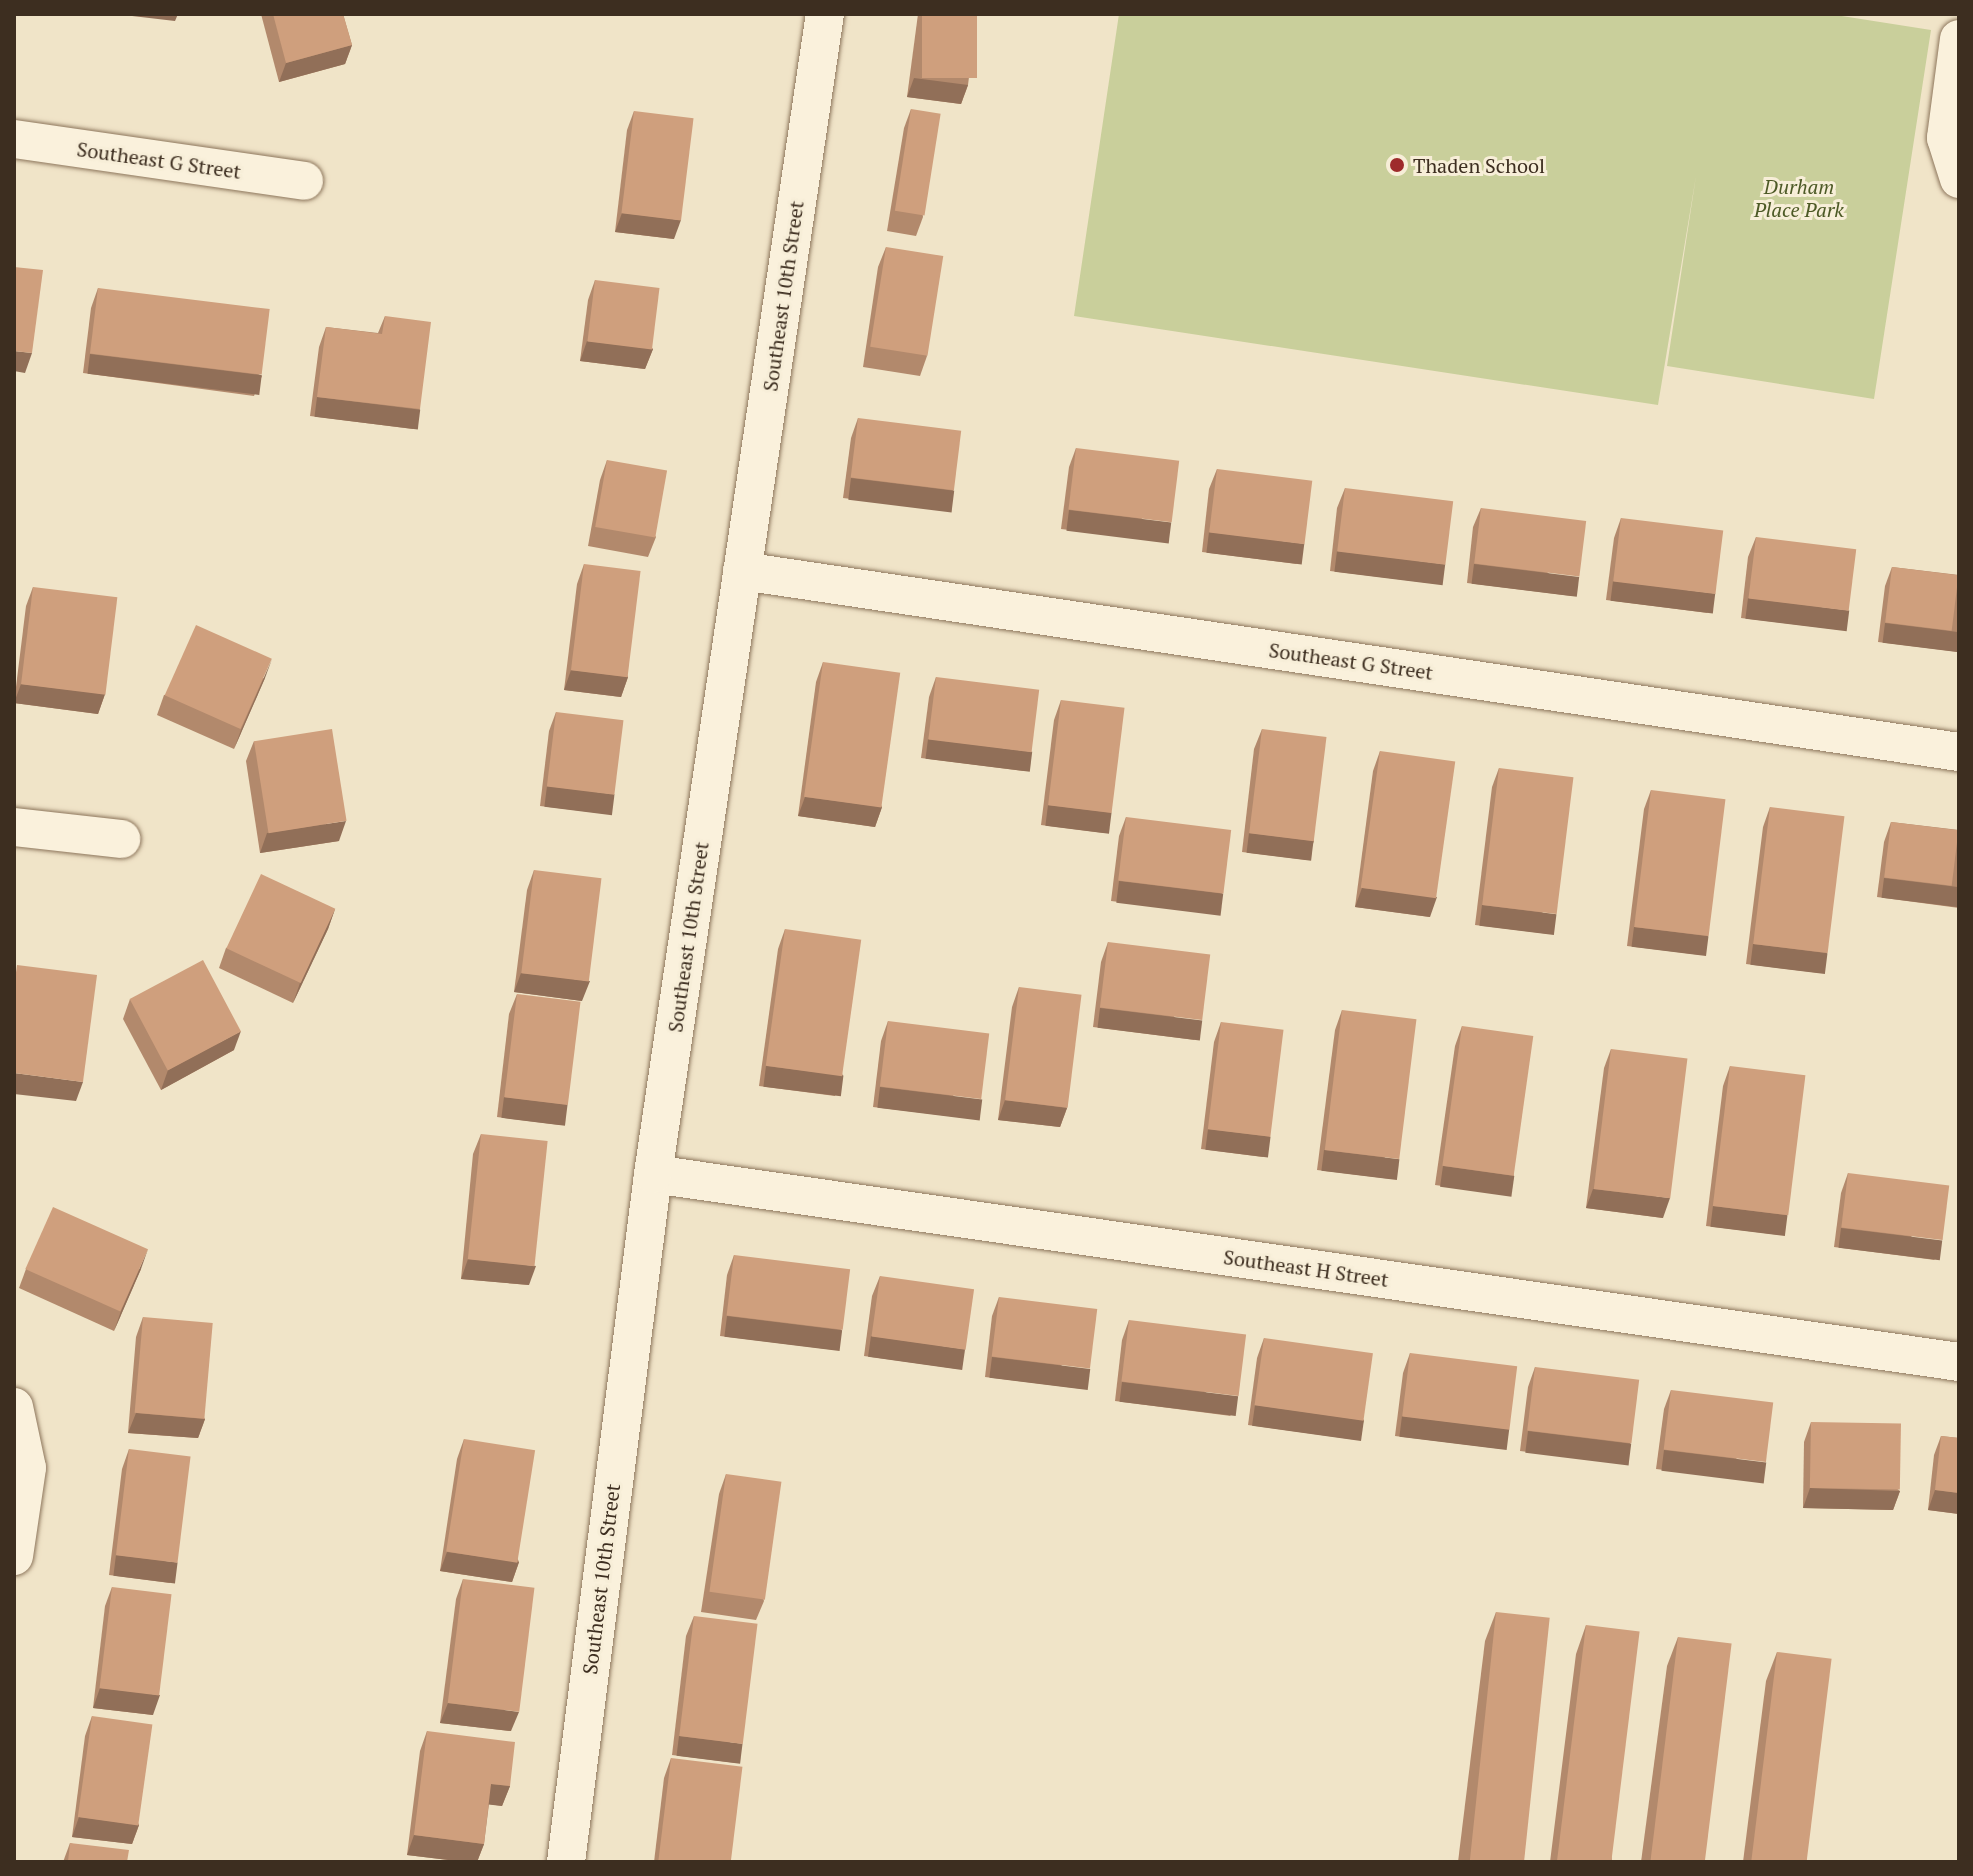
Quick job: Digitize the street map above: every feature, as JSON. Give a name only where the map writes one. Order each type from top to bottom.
[{"type":"street","name":"Southeast 10th Street","points":[[566,1862],[653,1174],[825,14]]},
{"type":"street","points":[[1959,39],[1946,138],[1959,179]]},
{"type":"street","name":"Southeast G Street","points":[[14,139],[304,181]]},
{"type":"street","name":"Southeast G Street","points":[[742,571],[1959,752]]},
{"type":"street","points":[[14,827],[121,839]]},
{"type":"street","name":"Southeast H Street","points":[[653,1174],[1959,1362]]},
{"type":"street","points":[[14,1408],[27,1468],[14,1556]]},
{"type":"green space","name":"Thaden School","points":[[1119,14],[1829,14],[1931,30],[1874,399],[1667,366],[1696,176],[1658,405],[1074,316]]},
{"type":"building","points":[[273,14],[343,14],[352,45],[286,63]]},
{"type":"building","points":[[922,14],[977,14],[977,78],[922,78]]},
{"type":"building","points":[[911,109],[941,114],[925,215],[895,211]]},
{"type":"building","points":[[634,111],[694,118],[681,221],[621,213]]},
{"type":"building","points":[[886,247],[943,256],[927,356],[870,347]]},
{"type":"building","points":[[14,267],[43,270],[32,353],[14,351]]},
{"type":"building","points":[[595,280],[660,288],[652,349],[587,342]]},
{"type":"building","points":[[98,288],[270,309],[262,375],[90,354]]},
{"type":"building","points":[[385,316],[431,322],[420,409],[317,397],[326,327],[382,334]]},
{"type":"building","points":[[858,418],[961,431],[954,490],[851,478]]},
{"type":"building","points":[[1076,448],[1179,461],[1172,522],[1068,510]]},
{"type":"building","points":[[607,460],[667,471],[655,538],[595,527]]},
{"type":"building","points":[[1217,469],[1312,481],[1304,544],[1209,533]]},
{"type":"building","points":[[1345,488],[1453,501],[1445,565],[1337,552]]},
{"type":"building","points":[[1481,508],[1586,521],[1579,577],[1474,564]]},
{"type":"building","points":[[1621,518],[1723,531],[1715,594],[1613,582]]},
{"type":"building","points":[[1756,537],[1856,549],[1849,611],[1748,599]]},
{"type":"building","points":[[584,564],[641,571],[628,677],[571,670]]},
{"type":"building","points":[[1892,567],[1959,575],[1952,631],[1885,623]]},
{"type":"building","points":[[33,587],[117,597],[105,695],[21,684]]},
{"type":"building","points":[[196,625],[272,659],[241,729],[165,695]]},
{"type":"building","points":[[823,662],[900,673],[881,808],[804,797]]},
{"type":"building","points":[[936,677],[1039,690],[1032,752],[928,740]]},
{"type":"building","points":[[1061,700],[1125,708],[1112,813],[1048,805]]},
{"type":"building","points":[[556,712],[623,720],[614,795],[547,786]]},
{"type":"building","points":[[332,729],[347,821],[269,833],[254,741]]},
{"type":"building","points":[[1262,729],[1327,737],[1314,841],[1249,833]]},
{"type":"building","points":[[1380,751],[1455,762],[1436,898],[1361,888]]},
{"type":"building","points":[[1499,768],[1573,777],[1557,914],[1482,905]]},
{"type":"building","points":[[1651,790],[1725,799],[1709,936],[1634,927]]},
{"type":"building","points":[[1770,807],[1844,816],[1828,953],[1753,944]]},
{"type":"building","points":[[1126,817],[1231,830],[1223,893],[1118,881]]},
{"type":"building","points":[[1891,822],[1958,830],[1952,886],[1884,878]]},
{"type":"building","points":[[534,870],[601,878],[589,982],[521,973]]},
{"type":"building","points":[[261,874],[335,909],[301,983],[226,948]]},
{"type":"building","points":[[785,929],[861,940],[842,1076],[766,1066]]},
{"type":"building","points":[[1108,942],[1210,955],[1202,1020],[1100,1008]]},
{"type":"building","points":[[203,960],[241,1032],[168,1070],[130,999]]},
{"type":"building","points":[[17,965],[97,975],[83,1082],[14,1073]]},
{"type":"building","points":[[1019,987],[1082,995],[1068,1108],[1005,1100]]},
{"type":"building","points":[[517,994],[581,1002],[568,1105],[504,1097]]},
{"type":"building","points":[[1342,1010],[1416,1019],[1399,1159],[1325,1150]]},
{"type":"building","points":[[888,1021],[989,1033],[981,1099],[880,1087]]},
{"type":"building","points":[[1221,1022],[1284,1030],[1270,1137],[1208,1129]]},
{"type":"building","points":[[1462,1026],[1533,1036],[1514,1176],[1442,1166]]},
{"type":"building","points":[[1611,1049],[1687,1058],[1670,1198],[1594,1189]]},
{"type":"building","points":[[1730,1066],[1805,1075],[1788,1215],[1713,1206]]},
{"type":"building","points":[[481,1134],[548,1141],[534,1266],[468,1259]]},
{"type":"building","points":[[1848,1173],[1949,1185],[1943,1240],[1841,1228]]},
{"type":"building","points":[[53,1207],[148,1249],[120,1311],[25,1269]]},
{"type":"building","points":[[734,1255],[850,1269],[843,1330],[727,1316]]},
{"type":"building","points":[[880,1276],[974,1289],[966,1350],[872,1336]]},
{"type":"building","points":[[999,1297],[1097,1309],[1090,1369],[992,1357]]},
{"type":"building","points":[[143,1317],[213,1323],[204,1419],[135,1413]]},
{"type":"building","points":[[1129,1320],[1246,1334],[1239,1396],[1121,1382]]},
{"type":"building","points":[[1264,1338],[1373,1353],[1363,1421],[1255,1405]]},
{"type":"building","points":[[1410,1353],[1517,1366],[1509,1430],[1402,1417]]},
{"type":"building","points":[[1535,1367],[1639,1380],[1631,1443],[1527,1431]]},
{"type":"building","points":[[1671,1390],[1773,1403],[1766,1462],[1664,1450]]},
{"type":"building","points":[[1811,1422],[1901,1424],[1900,1490],[1810,1488]]},
{"type":"building","points":[[1941,1436],[1959,1438],[1959,1493],[1935,1490]]},
{"type":"building","points":[[464,1439],[535,1450],[517,1563],[446,1552]]},
{"type":"building","points":[[129,1449],[191,1457],[177,1563],[116,1555]]},
{"type":"building","points":[[726,1474],[781,1482],[765,1600],[709,1592]]},
{"type":"building","points":[[463,1579],[534,1588],[519,1712],[448,1703]]},
{"type":"building","points":[[112,1587],[172,1594],[159,1696],[100,1688]]},
{"type":"building","points":[[1496,1612],[1550,1618],[1524,1862],[1470,1862]]},
{"type":"building","points":[[694,1616],[758,1624],[743,1744],[679,1736]]},
{"type":"building","points":[[1586,1625],[1640,1632],[1611,1862],[1557,1862]]},
{"type":"building","points":[[1678,1637],[1732,1644],[1705,1862],[1650,1862]]},
{"type":"building","points":[[1777,1652],[1832,1659],[1807,1862],[1751,1862]]},
{"type":"building","points":[[92,1716],[152,1724],[138,1825],[78,1817]]},
{"type":"building","points":[[427,1731],[515,1742],[510,1786],[491,1784],[484,1844],[414,1835]]},
{"type":"building","points":[[671,1758],[742,1767],[731,1862],[658,1862]]},
{"type":"building","points":[[70,1843],[129,1850],[127,1862],[68,1862]]},
{"type":"place","name":"Thaden School","points":[[1397,165]]},
{"type":"park label","name":"Durham Place Park","points":[[1799,198]]}]
